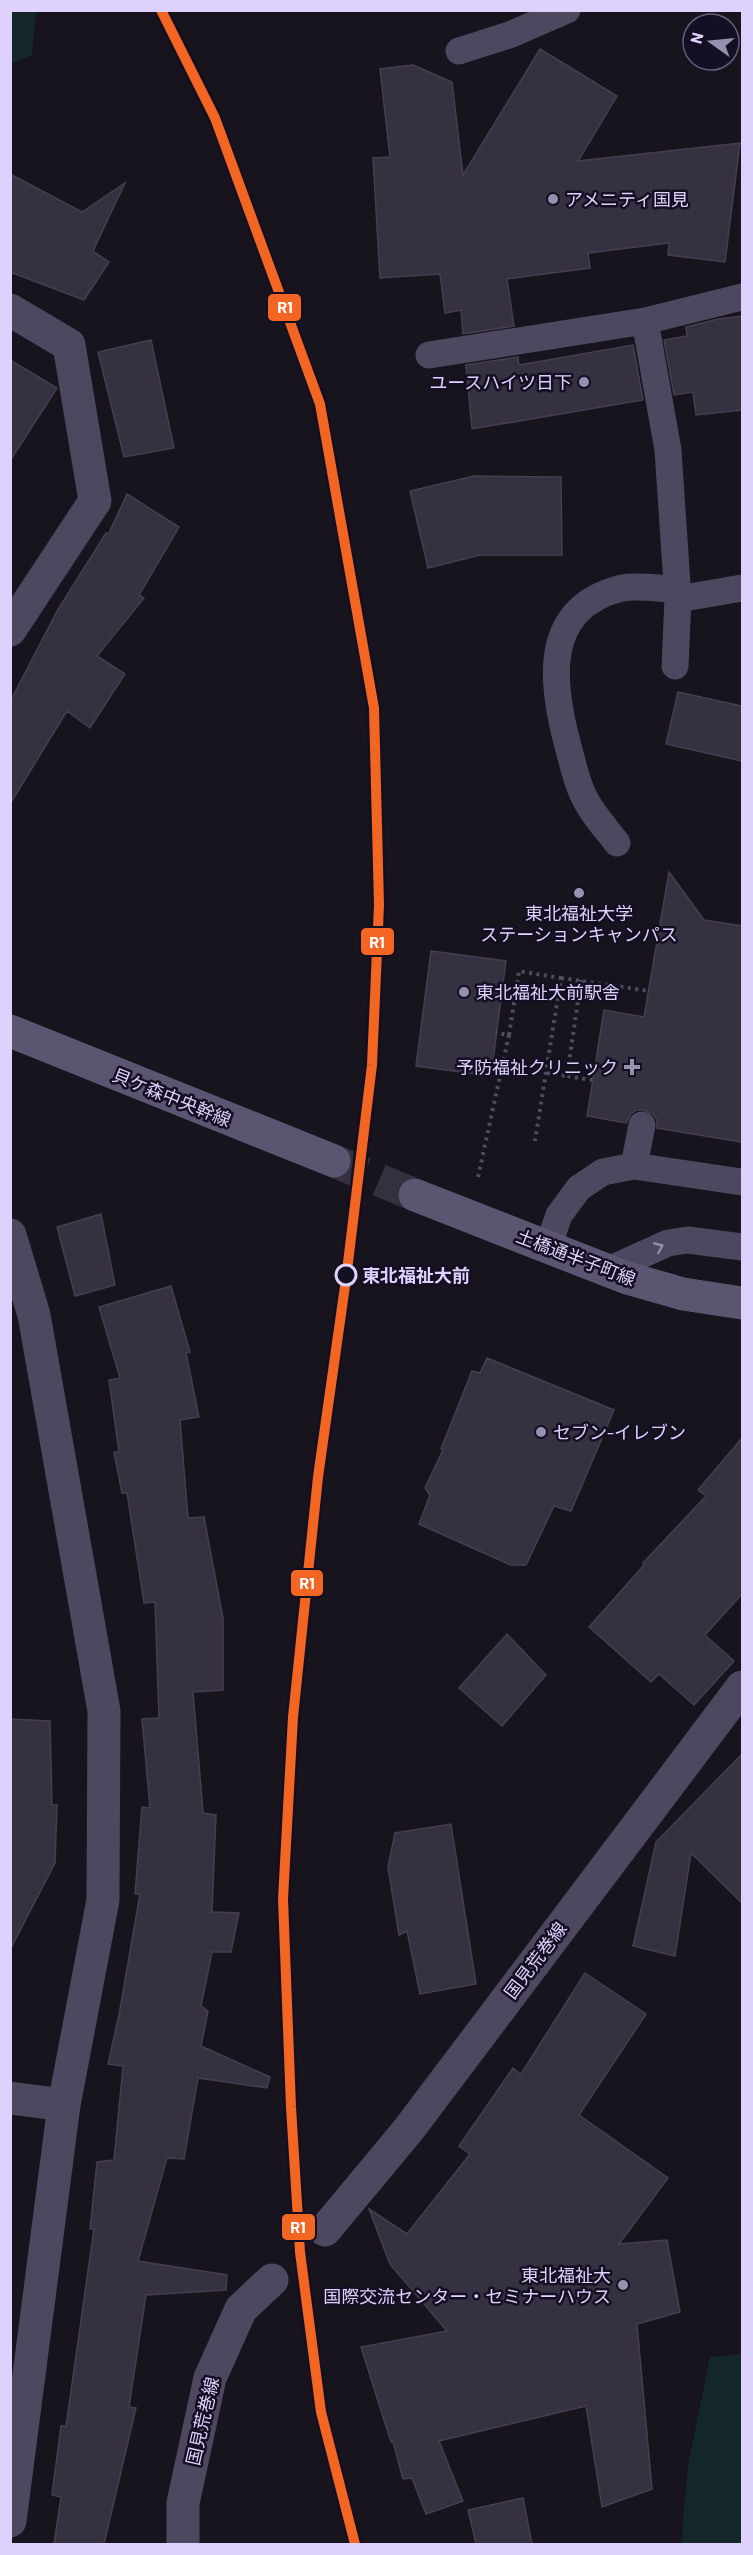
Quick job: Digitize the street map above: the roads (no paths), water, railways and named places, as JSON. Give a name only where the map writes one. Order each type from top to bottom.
[{"type":"street","points":[[10,310],[69,345],[95,501],[10,630]]},
{"type":"street","name":"貝ケ森中央幹線","points":[[10,1031],[334,1161]]},
{"type":"street","name":"土橋通半子町線","points":[[415,1195],[606,1270],[683,1294],[742,1303]]},
{"type":"street","points":[[10,1235],[34,1315],[104,1711],[103,1900],[64,2105],[10,2521]]},
{"type":"street","name":"国見荒巻線","points":[[325,2230],[409,2129],[742,1687]]},
{"type":"street","points":[[10,2098],[64,2105]]},
{"type":"street","name":"国見荒巻線","points":[[183,2544],[183,2503],[210,2378],[241,2309],[272,2280]]},
{"type":"lane","points":[[459,51],[512,34],[567,10]]},
{"type":"lane","points":[[429,356],[645,321],[742,297]]},
{"type":"lane","points":[[645,321],[668,450],[677,594],[675,666]]},
{"type":"lane","points":[[617,843],[592,810],[580,789],[558,711],[554,671],[561,636],[567,622],[591,601],[623,588],[677,594],[742,588]]},
{"type":"lane","points":[[634,1166],[642,1125]]},
{"type":"lane","points":[[548,1247],[559,1215],[579,1188],[603,1172],[634,1166],[742,1182]]},
{"type":"lane","points":[[606,1270],[668,1243],[688,1240],[742,1247]]},
{"type":"tunnel","points":[[334,1161],[415,1195]]},
{"type":"place","name":"アメニティ国見","points":[[553,199]]},
{"type":"place","name":"ユースハイツ日下","points":[[584,382]]},
{"type":"place","name":"東北福祉大学 ステーションキャンパス","points":[[579,893]]},
{"type":"place","name":"東北福祉大前駅舎","points":[[464,992]]},
{"type":"place","name":"予防福祉クリニック","points":[[632,1067]]},
{"type":"place","name":"東北福祉大前","points":[[346,1275]]},
{"type":"place","name":"セブン-イレブン","points":[[541,1432]]},
{"type":"place","name":"東北福祉大 国際交流センター・セミナーハウス","points":[[623,2285]]}]
